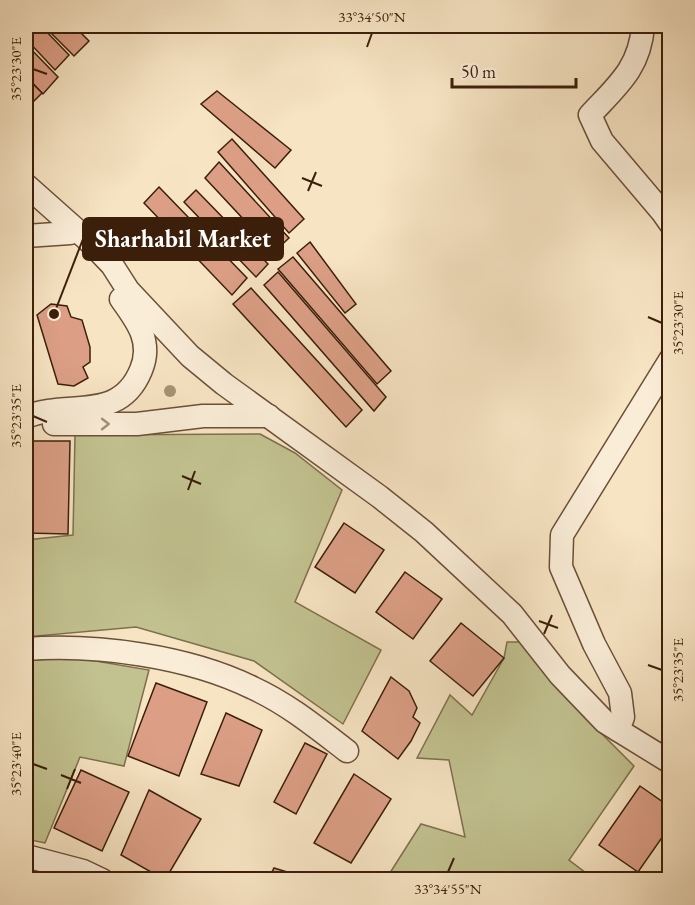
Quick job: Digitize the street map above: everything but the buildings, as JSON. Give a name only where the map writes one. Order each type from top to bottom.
[{"type":"street","points":[[643,26],[642,42],[630,71],[590,115],[602,141],[669,223]]},
{"type":"street","points":[[26,185],[68,220],[108,270],[190,356],[224,384],[380,497],[454,558],[512,614],[560,675],[605,722],[669,762]]},
{"type":"street","points":[[26,194],[108,270],[144,334],[145,359],[126,395],[100,405],[43,412],[26,419]]},
{"type":"street","points":[[26,236],[70,233]]},
{"type":"street","points":[[144,334],[190,356]]},
{"type":"street","points":[[140,372],[157,358],[179,354],[190,356]]},
{"type":"street","points":[[618,730],[623,717],[620,693],[594,644],[561,567],[561,542],[568,524],[669,360]]},
{"type":"street","points":[[203,416],[210,414],[221,404],[225,391],[224,384]]},
{"type":"street","points":[[126,395],[137,424]]},
{"type":"street","points":[[26,419],[71,424],[137,424],[203,416],[269,416]]},
{"type":"street","points":[[26,649],[61,647],[119,652],[161,659],[207,671],[253,687],[306,719],[348,751]]},
{"type":"street","points":[[26,856],[83,871],[102,879]]},
{"type":"green space","points":[[260,434],[295,453],[342,490],[295,602],[381,650],[343,724],[254,661],[136,627],[26,637],[26,540],[73,535],[75,435]]},
{"type":"green space","points":[[507,642],[521,642],[566,698],[634,766],[569,860],[594,879],[398,880],[388,876],[421,824],[465,837],[449,760],[417,758],[450,695],[472,715],[504,658]]},
{"type":"green space","points":[[72,657],[149,670],[124,766],[80,757],[45,843],[26,839],[26,661]]},
{"type":"place","name":"Sharhabil Market","points":[[54,314]]}]
